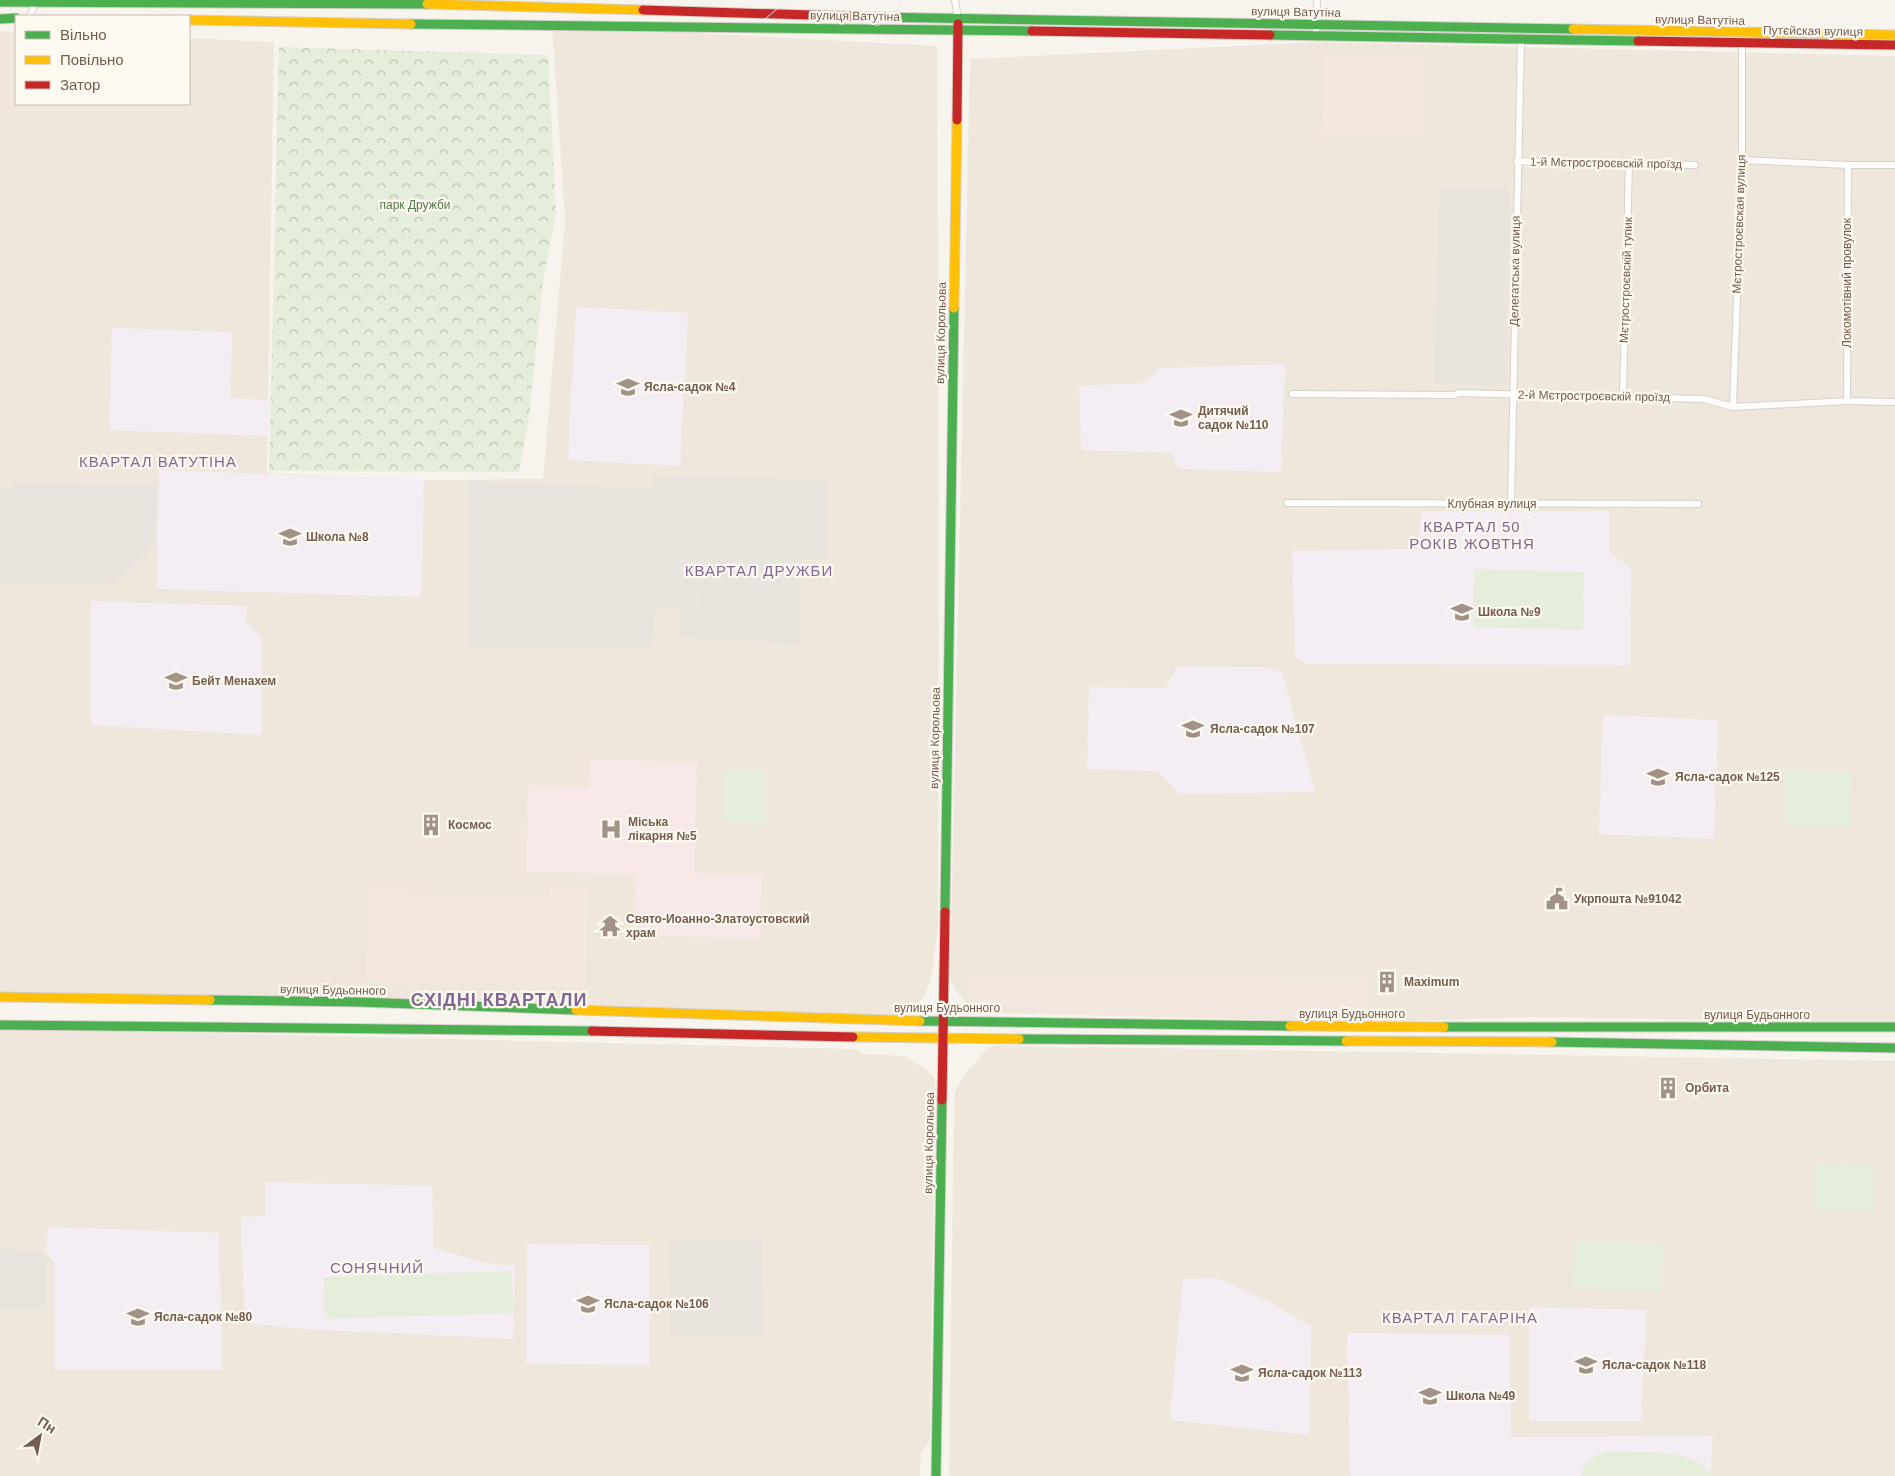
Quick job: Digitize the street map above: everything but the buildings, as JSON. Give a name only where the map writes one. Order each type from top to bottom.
[{"type":"main road","name":"вулиця Ватутіна","points":[[0,2],[590,4],[958,19],[1895,35]]},
{"type":"main road","points":[[0,19],[15,18]]},
{"type":"main road","name":"вулиця Корольова","points":[[936,1476],[958,19]]},
{"type":"main road","name":"вулиця Ватутіна","points":[[190,20],[1521,38]]},
{"type":"main road","name":"Путєйская вулиця","points":[[1521,38],[1895,45]]},
{"type":"main road","name":"вулиця Будьонного","points":[[0,997],[358,1002],[511,1009],[943,1021],[1363,1027],[1895,1027]]},
{"type":"main road","points":[[0,1025],[525,1029],[943,1038],[1633,1042],[1895,1048]]},
{"type":"street","name":"вулиця Корольова","points":[[955,0],[958,19]]},
{"type":"street","points":[[1316,35],[1317,0]]},
{"type":"street","points":[[30,15],[36,1]]},
{"type":"street","name":"Делегатська вулиця","points":[[1511,504],[1521,38]]},
{"type":"street","name":"Мєтростроєвская вулиця","points":[[1734,407],[1742,160],[1742,42]]},
{"type":"street","points":[[1742,160],[1848,165],[1895,165]]},
{"type":"street","name":"1-й Мєтростроєвскій проїзд","points":[[1517,161],[1695,165]]},
{"type":"street","name":"Мєтростроєвскій тупик","points":[[1623,396],[1629,164]]},
{"type":"street","name":"Локомотівний провулок","points":[[1847,401],[1848,165]]},
{"type":"street","name":"2-й Мєтростроєвскій проїзд","points":[[1292,394],[1459,393],[1623,396],[1704,399],[1734,407],[1847,401],[1895,402]]},
{"type":"street","name":"Клубная вулиця","points":[[1287,503],[1698,504]]},
{"type":"shaded area","points":[[552,25],[937,46],[938,926],[932,973],[927,990],[918,1004],[901,1016],[0,996],[0,31],[15,32],[15,105],[190,105],[190,38],[274,42],[267,473],[424,480],[543,479],[565,221]]},
{"type":"shaded area","points":[[1320,42],[1895,56],[1895,1023],[1532,1017],[1368,1022],[999,1013],[981,1010],[964,1001],[955,989],[950,978],[970,59]]},
{"type":"shaded area","points":[[1324,55],[1423,57],[1423,131],[1323,134]]},
{"type":"shaded area","points":[[1440,188],[1510,189],[1506,386],[1433,384]]},
{"type":"shaded area","name":"Ясла-садок №4","points":[[576,307],[688,313],[680,466],[568,460]]},
{"type":"shaded area","points":[[112,328],[232,332],[230,398],[270,400],[269,436],[109,430]]},
{"type":"shaded area","name":"Дитячий садок №110","points":[[1285,364],[1281,472],[1178,469],[1172,453],[1081,450],[1079,386],[1144,383],[1160,368]]},
{"type":"shaded area","name":"Школа №8","points":[[159,470],[424,480],[421,597],[157,589]]},
{"type":"shaded area","points":[[653,476],[828,478],[828,559],[800,560],[800,645],[679,636],[681,611],[698,611],[700,500],[697,609],[657,606],[651,648],[468,647],[468,482],[701,488],[652,485]]},
{"type":"shaded area","points":[[16,483],[159,485],[153,547],[115,584],[0,584],[0,488],[11,488]]},
{"type":"shaded area","name":"Школа №9","points":[[1421,511],[1610,511],[1610,553],[1631,568],[1630,665],[1305,664],[1295,656],[1292,551],[1418,549]]},
{"type":"shaded area","name":"Бейт Менахем","points":[[91,601],[246,606],[246,622],[261,636],[262,735],[91,725]]},
{"type":"shaded area","name":"Ясла-садок №107","points":[[1178,666],[1267,667],[1282,673],[1315,792],[1180,794],[1157,771],[1087,769],[1089,687],[1165,688]]},
{"type":"shaded area","name":"Ясла-садок №125","points":[[1603,715],[1718,720],[1714,839],[1599,834]]},
{"type":"shaded area","name":"Міська лікарня №5","points":[[590,759],[697,763],[694,873],[762,876],[760,939],[634,935],[636,875],[526,871],[528,785],[589,787]]},
{"type":"shaded area","points":[[550,886],[588,887],[585,987],[366,980],[369,893],[549,899]]},
{"type":"shaded area","points":[[967,975],[1368,980],[1368,1019],[1038,1014],[1037,1005],[992,1004],[978,1000],[967,988]]},
{"type":"shaded area","points":[[0,1028],[855,1049],[864,1054],[905,1056],[933,1075],[935,1079],[930,1440],[921,1453],[920,1476],[0,1476]]},
{"type":"shaded area","points":[[997,1045],[1075,1048],[1895,1061],[1895,1476],[949,1476],[955,1091],[964,1076],[987,1049]]},
{"type":"shaded area","points":[[266,1182],[432,1186],[434,1248],[481,1262],[515,1266],[513,1339],[303,1329],[245,1323],[241,1217],[266,1216]]},
{"type":"shaded area","name":"Ясла-садок №80","points":[[49,1227],[219,1233],[222,1370],[55,1370],[55,1265],[45,1249]]},
{"type":"shaded area","points":[[762,1239],[763,1334],[670,1335],[669,1240]]},
{"type":"shaded area","name":"Ясла-садок №106","points":[[527,1244],[650,1245],[650,1365],[526,1364]]},
{"type":"shaded area","points":[[0,1250],[40,1251],[47,1263],[46,1309],[0,1309]]},
{"type":"shaded area","name":"Ясла-садок №113","points":[[1217,1278],[1272,1303],[1311,1327],[1309,1435],[1170,1420],[1183,1279]]},
{"type":"shaded area","name":"Ясла-садок №118","points":[[1529,1307],[1646,1310],[1641,1421],[1529,1421]]},
{"type":"shaded area","name":"Школа №49","points":[[1347,1333],[1509,1335],[1511,1437],[1713,1436],[1710,1476],[1350,1476]]},
{"type":"green space","name":"парк Дружби","points":[[279,47],[548,55],[556,212],[543,281],[529,417],[519,472],[269,471]]},
{"type":"green space","points":[[1474,569],[1584,572],[1583,630],[1473,627]]},
{"type":"green space","points":[[766,769],[765,824],[724,821],[724,770]]},
{"type":"green space","points":[[1786,769],[1851,772],[1849,827],[1785,824]]},
{"type":"green space","points":[[1816,1164],[1872,1165],[1874,1211],[1816,1210]]},
{"type":"green space","points":[[1576,1240],[1664,1245],[1661,1292],[1573,1287]]},
{"type":"green space","points":[[511,1271],[514,1313],[325,1319],[324,1277]]},
{"type":"green space","points":[[1610,1451],[1666,1453],[1680,1456],[1693,1460],[1704,1467],[1712,1476],[1581,1476],[1587,1462],[1600,1454]]},
{"type":"tram line","points":[[765,19],[788,0]]},
{"type":"tram line","points":[[876,26],[892,16],[902,0]]},
{"type":"traffic: fast","points":[[0,2],[427,4]]},
{"type":"traffic: fast","points":[[875,17],[1573,29]]},
{"type":"traffic: fast","points":[[0,19],[15,18]]},
{"type":"traffic: fast","points":[[411,24],[1032,31]]},
{"type":"traffic: fast","points":[[1270,35],[1638,41]]},
{"type":"traffic: fast","points":[[945,912],[954,308]]},
{"type":"traffic: fast","points":[[210,1000],[358,1002],[576,1010]]},
{"type":"traffic: fast","points":[[920,1021],[1290,1026]]},
{"type":"traffic: fast","points":[[0,1025],[592,1031]]},
{"type":"traffic: fast","points":[[1444,1027],[1895,1027]]},
{"type":"traffic: fast","points":[[1019,1039],[1346,1041]]},
{"type":"traffic: fast","points":[[1552,1042],[1895,1048]]},
{"type":"traffic: fast","points":[[936,1476],[942,1100]]},
{"type":"traffic: slow","points":[[427,4],[643,10]]},
{"type":"traffic: slow","points":[[190,20],[411,24]]},
{"type":"traffic: slow","points":[[1573,29],[1895,35]]},
{"type":"traffic: slow","points":[[954,308],[957,120]]},
{"type":"traffic: slow","points":[[0,997],[210,1000]]},
{"type":"traffic: slow","points":[[576,1010],[920,1021]]},
{"type":"traffic: slow","points":[[1290,1026],[1444,1027]]},
{"type":"traffic: slow","points":[[853,1037],[1019,1039]]},
{"type":"traffic: slow","points":[[1346,1041],[1552,1042]]},
{"type":"traffic: jam","points":[[643,10],[875,17]]},
{"type":"traffic: jam","points":[[957,120],[958,24]]},
{"type":"traffic: jam","points":[[1032,31],[1270,35]]},
{"type":"traffic: jam","points":[[1638,41],[1895,45]]},
{"type":"traffic: jam","points":[[942,1100],[945,912]]},
{"type":"traffic: jam","points":[[592,1031],[853,1037]]},
{"type":"place","name":"Ясла-садок №4","points":[[628,387]]},
{"type":"place","name":"Дитячий садок №110","points":[[1181,418]]},
{"type":"place","name":"Школа №8","points":[[290,537]]},
{"type":"place","name":"Школа №9","points":[[1462,612]]},
{"type":"place","name":"Бейт Менахем","points":[[176,681]]},
{"type":"place","name":"Ясла-садок №107","points":[[1193,729]]},
{"type":"place","name":"Ясла-садок №125","points":[[1658,777]]},
{"type":"place","name":"Космос","points":[[431,825]]},
{"type":"place","name":"Міська лікарня №5","points":[[611,829]]},
{"type":"place","name":"Укрпошта №91042","points":[[1557,899]]},
{"type":"place","name":"Свято-Иоанно-Златоустовский храм","points":[[610,926]]},
{"type":"place","name":"Maximum","points":[[1387,982]]},
{"type":"place","name":"Орбита","points":[[1668,1088]]},
{"type":"place","name":"Ясла-садок №106","points":[[588,1304]]},
{"type":"place","name":"Ясла-садок №80","points":[[138,1317]]},
{"type":"place","name":"Ясла-садок №118","points":[[1586,1365]]},
{"type":"place","name":"Ясла-садок №113","points":[[1242,1373]]},
{"type":"place","name":"Школа №49","points":[[1430,1396]]},
{"type":"district","name":"КВАРТАЛ ВАТУТІНА","points":[[158,461]]},
{"type":"district","name":"КВАРТАЛ 50 РОКІВ ЖОВТНЯ","points":[[1472,534]]},
{"type":"district","name":"КВАРТАЛ ДРУЖБИ","points":[[759,570]]},
{"type":"district","name":"СХІДНІ КВАРТАЛИ","points":[[499,1000]]},
{"type":"district","name":"СОНЯЧНИЙ","points":[[377,1267]]},
{"type":"district","name":"КВАРТАЛ ГАГАРІНА","points":[[1460,1317]]}]
